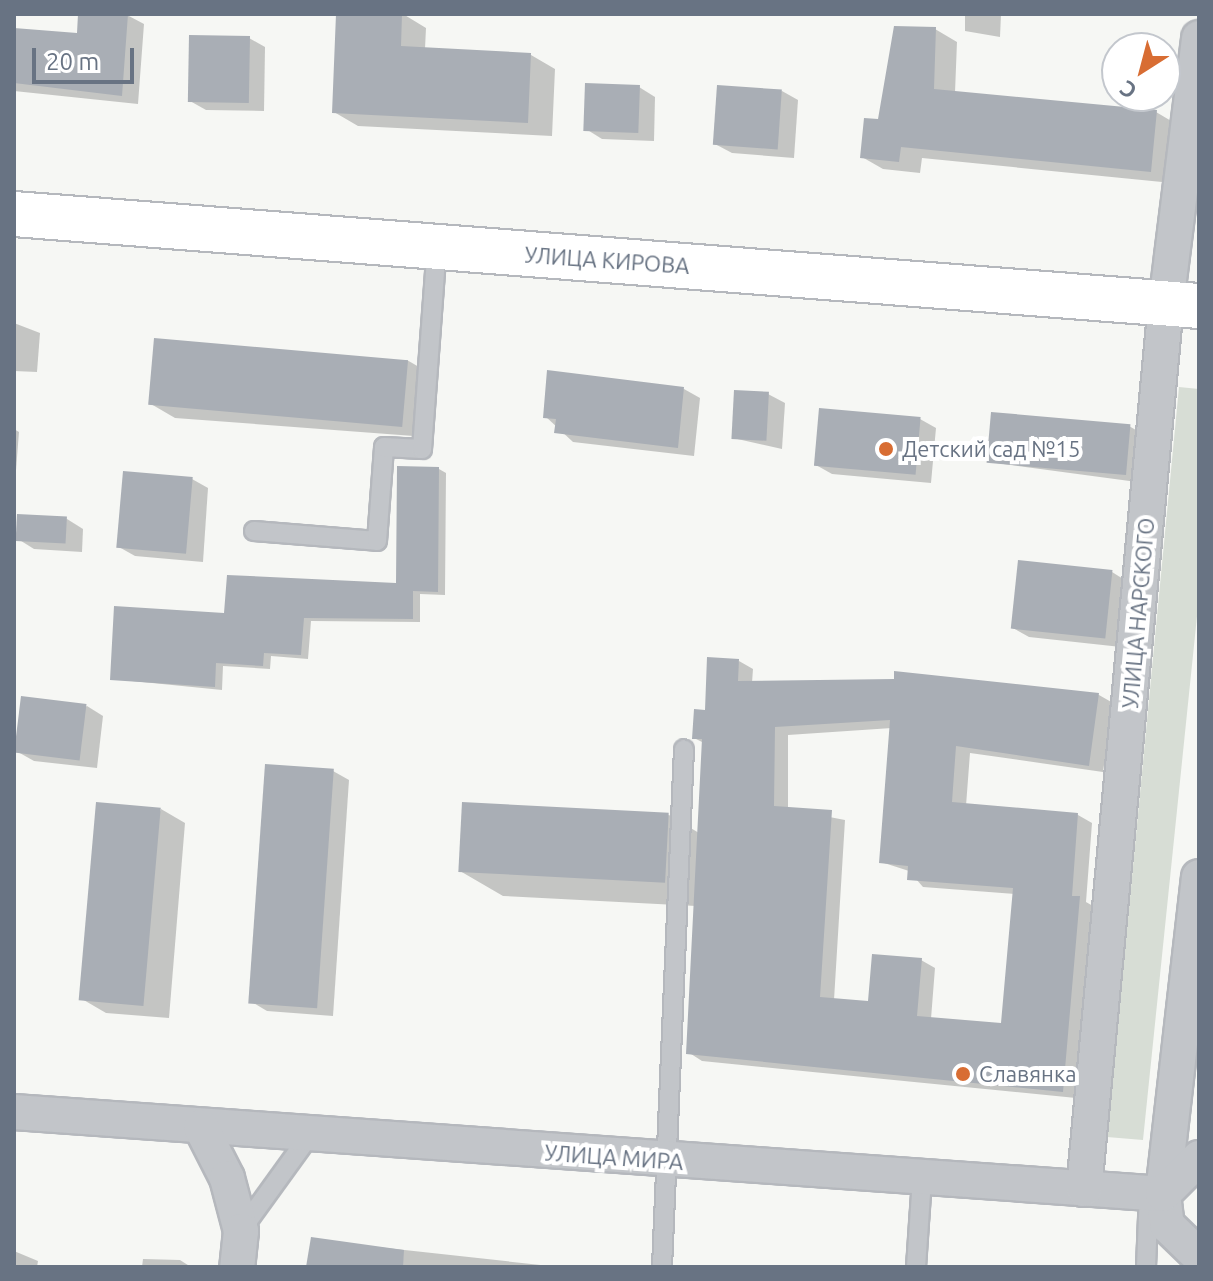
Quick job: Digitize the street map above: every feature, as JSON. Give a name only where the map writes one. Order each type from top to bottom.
[{"type":"main road","name":"УЛИЦА КИРОВА","points":[[14,214],[1182,305]]},
{"type":"street","name":"УЛИЦА НАРСКОГО","points":[[1084,1189],[1182,305],[1199,38]]},
{"type":"street","points":[[1199,877],[1156,1194],[1167,1225],[1199,1256]]},
{"type":"street","name":"УЛИЦА МИРА","points":[[14,1112],[309,1136],[1156,1194]]},
{"type":"street","points":[[201,1127],[227,1178],[241,1231],[237,1267]]},
{"type":"street","points":[[1156,1194],[1199,1158]]},
{"type":"lane","points":[[254,531],[377,541],[384,447],[422,449],[437,247]]},
{"type":"lane","points":[[662,1267],[684,749]]},
{"type":"lane","points":[[241,1231],[309,1136]]},
{"type":"lane","points":[[916,1267],[922,1178]]},
{"type":"lane","points":[[1146,1267],[1156,1194]]},
{"type":"shaded area","points":[[1179,387],[1199,389],[1199,597],[1143,1140],[1107,1137]]},
{"type":"building","points":[[78,14],[128,14],[122,96],[14,83],[14,28],[77,33]]},
{"type":"building","points":[[336,14],[402,14],[401,46],[531,53],[528,123],[332,113]]},
{"type":"building","points":[[894,26],[936,27],[934,89],[1101,105],[1101,112],[1157,112],[1151,172],[901,147],[899,162],[860,158],[864,118],[878,119]]},
{"type":"building","points":[[189,35],[250,36],[249,103],[188,102]]},
{"type":"building","points":[[585,83],[640,85],[638,133],[583,131]]},
{"type":"building","points":[[717,85],[782,90],[778,149],[713,145]]},
{"type":"building","points":[[154,338],[408,360],[402,427],[148,405]]},
{"type":"building","points":[[547,370],[684,387],[678,448],[554,433],[556,419],[543,418]]},
{"type":"building","points":[[734,390],[769,392],[766,441],[731,439]]},
{"type":"building","points":[[819,408],[921,417],[916,475],[814,466]]},
{"type":"building","points":[[991,412],[1130,424],[1126,475],[987,463]]},
{"type":"building","points":[[397,466],[439,467],[438,592],[413,591],[413,619],[304,618],[301,655],[264,653],[263,666],[216,663],[215,687],[110,680],[114,606],[224,613],[227,575],[396,583]]},
{"type":"building","points":[[123,471],[193,477],[186,554],[116,548]]},
{"type":"building","points":[[17,514],[67,517],[66,544],[16,541]]},
{"type":"building","points":[[1018,560],[1112,570],[1105,639],[1011,629]]},
{"type":"building","points":[[707,657],[739,659],[738,681],[894,679],[894,671],[1099,693],[1089,766],[956,746],[952,802],[1078,813],[1072,896],[1080,896],[1063,1092],[686,1054],[702,739],[692,739],[694,709],[705,710]],"holes":[[[890,720],[879,863],[908,866],[907,880],[1013,888],[1001,1023],[917,1016],[922,958],[872,954],[868,1001],[820,997],[832,810],[774,806],[775,727]]]},
{"type":"building","points":[[21,696],[87,704],[80,761],[14,753]]},
{"type":"building","points":[[265,764],[334,769],[317,1008],[248,1003]]},
{"type":"building","points":[[96,802],[161,808],[143,1006],[79,1000]]},
{"type":"building","points":[[462,802],[669,813],[665,883],[458,872]]},
{"type":"building","points":[[311,1237],[404,1250],[403,1267],[306,1267]]},
{"type":"place","name":"Детский сад №15","points":[[886,449]]},
{"type":"place","name":"Славянка","points":[[963,1074]]}]
